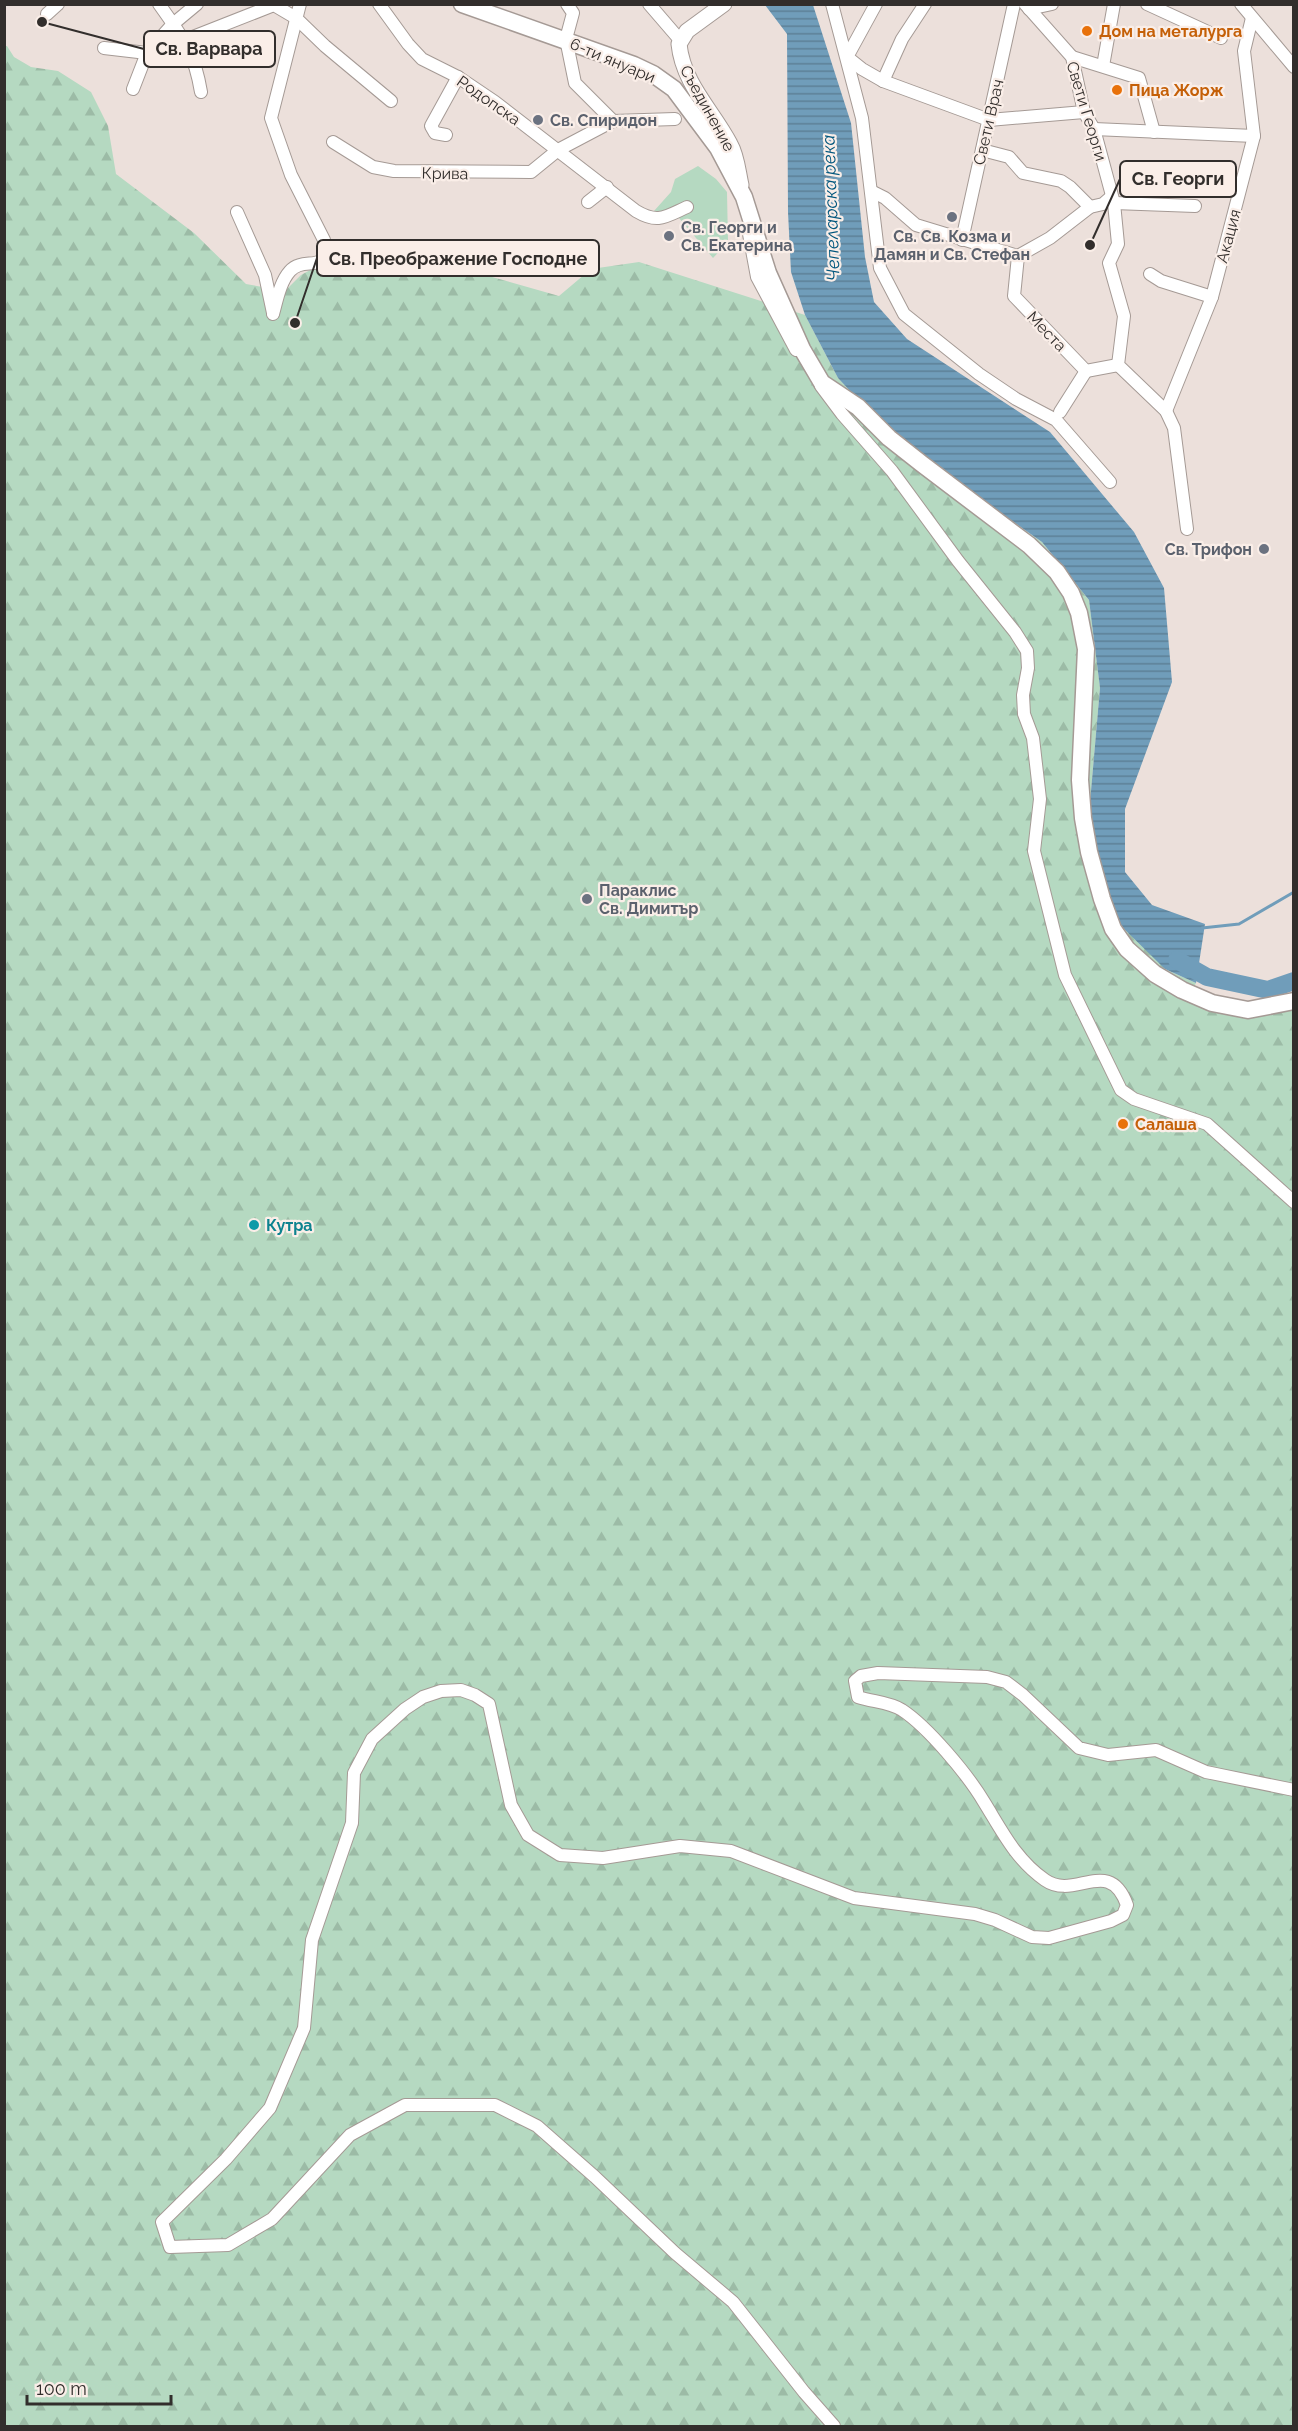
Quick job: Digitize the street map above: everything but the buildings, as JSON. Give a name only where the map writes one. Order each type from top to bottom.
[{"type":"main road","name":"6-ти януари","points":[[462,4],[634,65],[653,74],[674,89],[718,148],[744,197],[768,273],[802,350],[822,383],[858,407],[889,438],[1029,545],[1057,573],[1071,593],[1079,613],[1086,649],[1080,780],[1083,819],[1102,899],[1118,936],[1127,949],[1155,974],[1182,990],[1212,1003],[1248,1010],[1293,1001]]},
{"type":"street","points":[[47,14],[58,4]]},
{"type":"street","points":[[159,4],[185,40],[196,64],[201,92]]},
{"type":"street","points":[[133,89],[147,53],[173,24],[197,4]]},
{"type":"street","points":[[237,212],[265,275],[273,314],[284,279],[292,268],[300,264],[315,264],[322,260],[326,251],[324,240],[291,175],[271,118],[300,4]]},
{"type":"street","name":"Родопска","points":[[379,4],[422,59],[458,77],[495,102],[636,211],[650,219],[666,217],[687,207]]},
{"type":"street","points":[[567,4],[573,13],[566,39],[575,83],[613,121],[675,118]]},
{"type":"street","points":[[649,4],[680,40],[687,30],[724,4]]},
{"type":"street","points":[[832,4],[862,118],[880,268],[904,314],[979,374],[1016,399],[1056,420],[1110,482]]},
{"type":"street","points":[[847,57],[876,4]]},
{"type":"street","points":[[884,81],[902,39],[925,4]]},
{"type":"street","name":"Свети Врач","points":[[962,240],[1014,4]]},
{"type":"street","points":[[1027,7],[1052,4]]},
{"type":"street","points":[[1103,66],[1114,4]]},
{"type":"street","points":[[1147,4],[1221,38]]},
{"type":"street","points":[[1240,4],[1293,67]]},
{"type":"street","points":[[185,40],[273,5],[296,18],[325,46],[391,101]]},
{"type":"street","name":"Свети Георги","points":[[1027,7],[1072,57],[1084,112],[1094,129],[1113,200],[1118,244],[1109,263],[1124,316],[1118,365]]},
{"type":"street","name":"Акация","points":[[1166,411],[1212,297],[1254,136],[1245,51],[1252,18]]},
{"type":"street","name":"Съединение","points":[[680,40],[681,59],[690,82],[734,151],[744,197]]},
{"type":"street","points":[[104,48],[147,53]]},
{"type":"street","points":[[847,57],[862,69],[884,81],[989,120],[1084,112]]},
{"type":"street","points":[[1072,57],[1139,78],[1154,132]]},
{"type":"street","points":[[446,135],[435,133],[431,126],[458,77]]},
{"type":"street","name":"Крива","points":[[333,142],[373,166],[394,171],[531,172],[558,150],[613,121]]},
{"type":"street","points":[[1094,129],[1254,136]]},
{"type":"street","points":[[982,150],[1009,157],[1023,173],[1061,181],[1090,207]]},
{"type":"street","points":[[588,202],[607,187]]},
{"type":"street","points":[[871,191],[885,198],[916,225],[1018,256],[1050,238],[1090,207],[1113,200],[1195,206]]},
{"type":"street","points":[[744,197],[757,277],[797,352],[842,414],[892,471],[958,561],[1015,632],[1027,651],[1028,668],[1023,695],[1024,714],[1033,738],[1040,799],[1034,851],[1065,975],[1120,1090],[1151,1106],[1206,1124],[1293,1202]]},
{"type":"street","name":"Места","points":[[1018,256],[1014,296],[1086,371]]},
{"type":"street","points":[[1150,274],[1161,281],[1212,297]]},
{"type":"street","points":[[1060,412],[1086,371],[1118,365],[1166,411],[1174,428],[1187,529]]},
{"type":"street","points":[[834,2427],[733,2302],[675,2253],[595,2177],[537,2127],[495,2105],[405,2105],[350,2135],[272,2219],[228,2245],[170,2247],[162,2222],[226,2159],[270,2108],[304,2028],[312,1940],[352,1823],[354,1773],[372,1738],[405,1709],[423,1697],[441,1691],[461,1690],[489,1704],[511,1805],[528,1835],[560,1856],[603,1858],[680,1846],[731,1851],[854,1898],[975,1914],[995,1920],[1032,1937],[1049,1938],[1112,1921],[1123,1915],[1127,1905],[1119,1888],[1111,1882],[1099,1880],[1060,1886],[1034,1872],[1011,1847],[968,1776],[914,1719],[891,1705],[858,1697],[855,1681],[861,1676],[878,1673],[987,1677],[1006,1682],[1079,1748],[1108,1755],[1156,1750],[1206,1772],[1293,1790]]},
{"type":"green space","points":[[4,46],[7,46],[14,57],[31,67],[58,71],[91,92],[108,126],[116,174],[194,233],[246,284],[285,291],[301,275],[338,255],[378,246],[439,272],[478,273],[559,296],[591,269],[639,262],[805,315],[838,378],[894,438],[1042,542],[1089,600],[1100,688],[1089,814],[1165,969],[1196,983],[1188,998],[1226,1010],[1293,999],[1293,2426],[5,2426]]},
{"type":"green space","points":[[698,166],[716,179],[727,192],[728,242],[713,258],[679,218],[658,216],[654,211],[671,192],[675,179]]},
{"type":"water","points":[[765,5],[813,5],[851,123],[865,257],[874,302],[907,339],[1050,432],[1134,532],[1164,588],[1172,682],[1125,809],[1125,872],[1152,905],[1205,924],[1196,983],[1165,969],[1115,920],[1100,879],[1089,814],[1100,688],[1089,600],[1042,542],[894,438],[838,378],[805,315],[791,272],[788,212],[787,34]]},
{"type":"waterway","points":[[1202,928],[1239,924],[1294,892]]},
{"type":"waterway","name":"Чепеларска река","points":[[1177,960],[1207,977],[1268,990],[1294,981]]},
{"type":"place","name":"Св. Варвара","points":[[42,22]]},
{"type":"place","name":"Дом на металурга","points":[[1087,31]]},
{"type":"place","name":"Пица Жорж","points":[[1117,90]]},
{"type":"place","name":"Св. Спиридон","points":[[538,120]]},
{"type":"place","name":"Св. Св. Козма и Дамян и Св. Стефан","points":[[952,217]]},
{"type":"place","name":"Св. Георги и Св. Екатерина","points":[[669,236]]},
{"type":"place","name":"Св. Георги","points":[[1090,245]]},
{"type":"place","name":"Св. Преображение Господне","points":[[295,323]]},
{"type":"place","name":"Св. Трифон","points":[[1264,549]]},
{"type":"place","name":"Параклис Св. Димитър","points":[[587,899]]},
{"type":"place","name":"Салаша","points":[[1123,1124]]},
{"type":"place","name":"Кутра","points":[[254,1225]]}]
